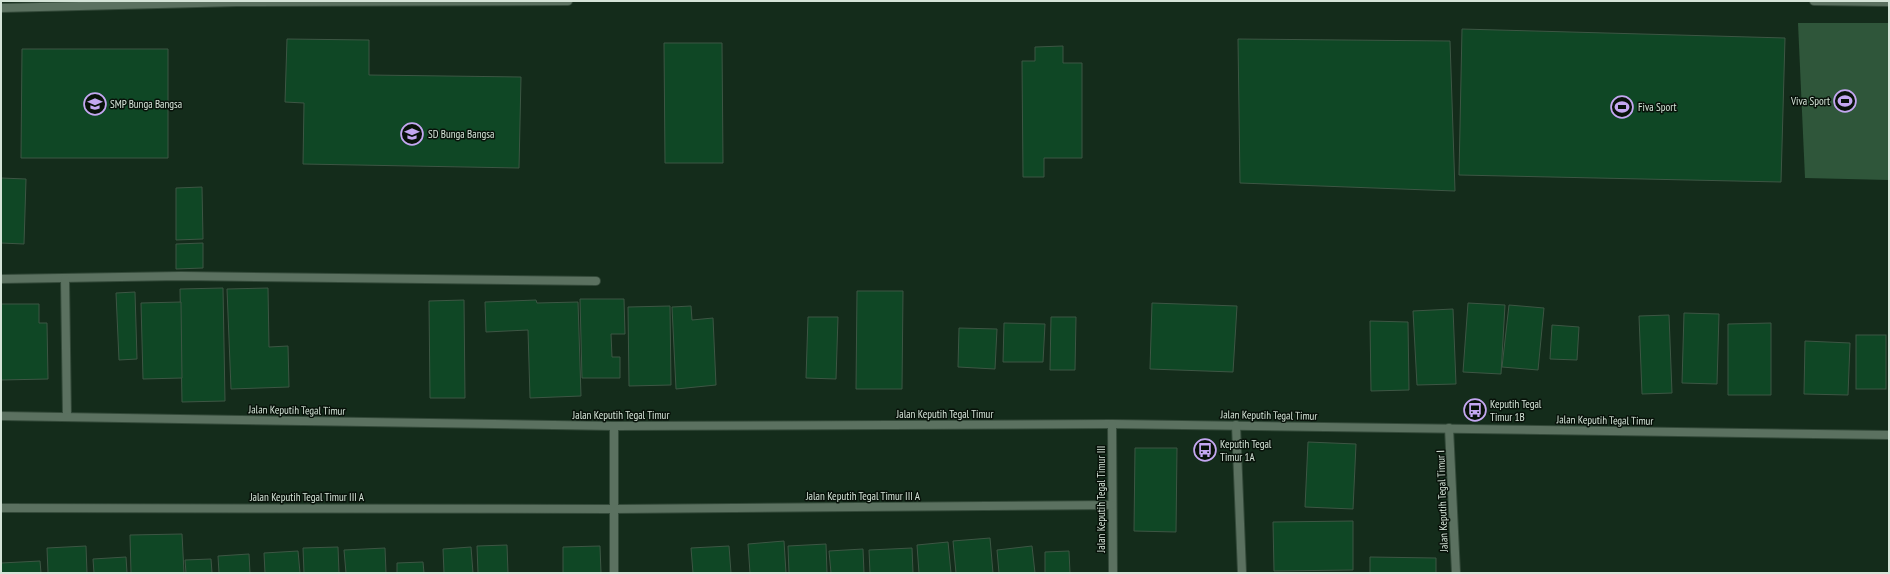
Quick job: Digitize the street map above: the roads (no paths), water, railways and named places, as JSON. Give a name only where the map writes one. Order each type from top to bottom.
[{"type":"street","points":[[1,8],[238,2],[568,1]]},
{"type":"street","points":[[1814,1],[1889,2]]},
{"type":"street","points":[[1,280],[181,276],[596,281]]},
{"type":"street","points":[[65,279],[67,417]]},
{"type":"street","name":"Jalan Keputih Tegal Timur","points":[[1,416],[614,426],[1112,424],[1889,435]]},
{"type":"street","name":"Jalan Keputih Tegal Timur III","points":[[1112,424],[1113,573]]},
{"type":"street","points":[[1236,425],[1242,573]]},
{"type":"street","points":[[614,426],[614,573]]},
{"type":"street","name":"Jalan Keputih Tegal Timur I","points":[[1450,428],[1456,573]]},
{"type":"street","name":"Jalan Keputih Tegal Timur III A","points":[[1,508],[614,509],[1112,505]]},
{"type":"place","name":"Viva Sport","points":[[1845,101]]},
{"type":"place","name":"SMP Bunga Bangsa","points":[[95,104]]},
{"type":"place","name":"Fiva Sport","points":[[1622,107]]},
{"type":"place","name":"SD Bunga Bangsa","points":[[412,134]]},
{"type":"place","name":"Keputih Tegal Timur 1B","points":[[1475,410]]},
{"type":"place","name":"Keputih Tegal Timur 1A","points":[[1205,450]]}]
